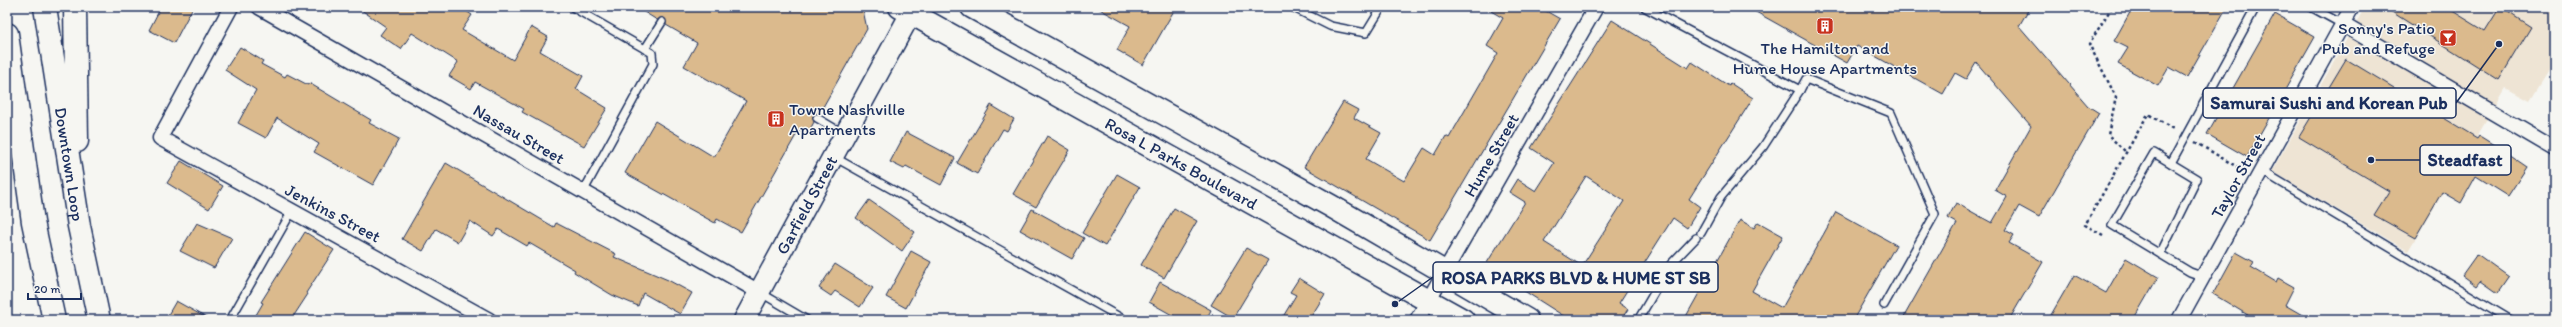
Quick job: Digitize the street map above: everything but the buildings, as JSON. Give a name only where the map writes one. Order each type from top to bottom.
[{"type":"main road","name":"Downtown Loop","points":[[45,7],[79,226],[99,320]]},
{"type":"main road","points":[[75,7],[79,226]]},
{"type":"main road","name":"Rosa L Parks Boulevard","points":[[972,7],[1331,206],[1527,320]]},
{"type":"main road","name":"Rosa L Parks Boulevard","points":[[909,9],[1430,299],[1464,320]]},
{"type":"main road","points":[[7,34],[33,222],[54,320]]},
{"type":"street","name":"Jenkins Street","points":[[231,7],[160,138],[489,320]]},
{"type":"street","name":"Nassau Street","points":[[259,7],[761,293]]},
{"type":"street","name":"Hume Street","points":[[1417,320],[1596,7]]},
{"type":"street","name":"Taylor Street","points":[[2181,320],[2352,7]]},
{"type":"street","name":"Garfield Street","points":[[744,320],[761,293],[846,135],[909,9]]},
{"type":"street","points":[[2342,24],[2555,149]]},
{"type":"lane","points":[[572,7],[652,53],[653,64],[583,192]]},
{"type":"lane","points":[[1292,7],[1330,26],[1366,33],[1382,7]]},
{"type":"lane","points":[[1644,7],[1800,90]]},
{"type":"lane","points":[[2171,163],[2256,7]]},
{"type":"lane","points":[[2311,7],[2342,24]]},
{"type":"lane","points":[[644,49],[662,22]]},
{"type":"lane","points":[[1638,320],[1670,264],[1698,235],[1721,196],[1763,147],[1806,79],[1891,113],[1935,214],[1884,305]]},
{"type":"lane","points":[[817,118],[846,135]]},
{"type":"lane","points":[[2160,254],[2197,179],[2154,153],[2112,225],[2160,254],[2190,272],[2204,277]]},
{"type":"lane","points":[[834,157],[1125,320]]},
{"type":"lane","points":[[2262,172],[2511,320]]},
{"type":"lane","points":[[230,320],[292,211]]},
{"type":"lane","points":[[761,293],[807,320]]},
{"type":"path","points":[[2112,7],[2089,44],[2116,97],[2108,135],[2127,152]]},
{"type":"path","points":[[2085,225],[2148,114]]},
{"type":"shaded area","points":[[2365,7],[2555,7],[2555,61],[2530,101],[2506,88],[2408,251],[2272,171]]},
{"type":"place","name":"The Hamilton and Hume House Apartments","points":[[1825,26]]},
{"type":"place","name":"Sonny's Patio Pub and Refuge","points":[[2448,38]]},
{"type":"place","name":"Samurai Sushi and Korean Pub","points":[[2499,44]]},
{"type":"place","name":"Towne Nashville Apartments","points":[[776,119]]},
{"type":"place","name":"Steadfast","points":[[2371,160]]},
{"type":"place","name":"ROSA PARKS BLVD & HUME ST SB","points":[[1395,304]]}]
